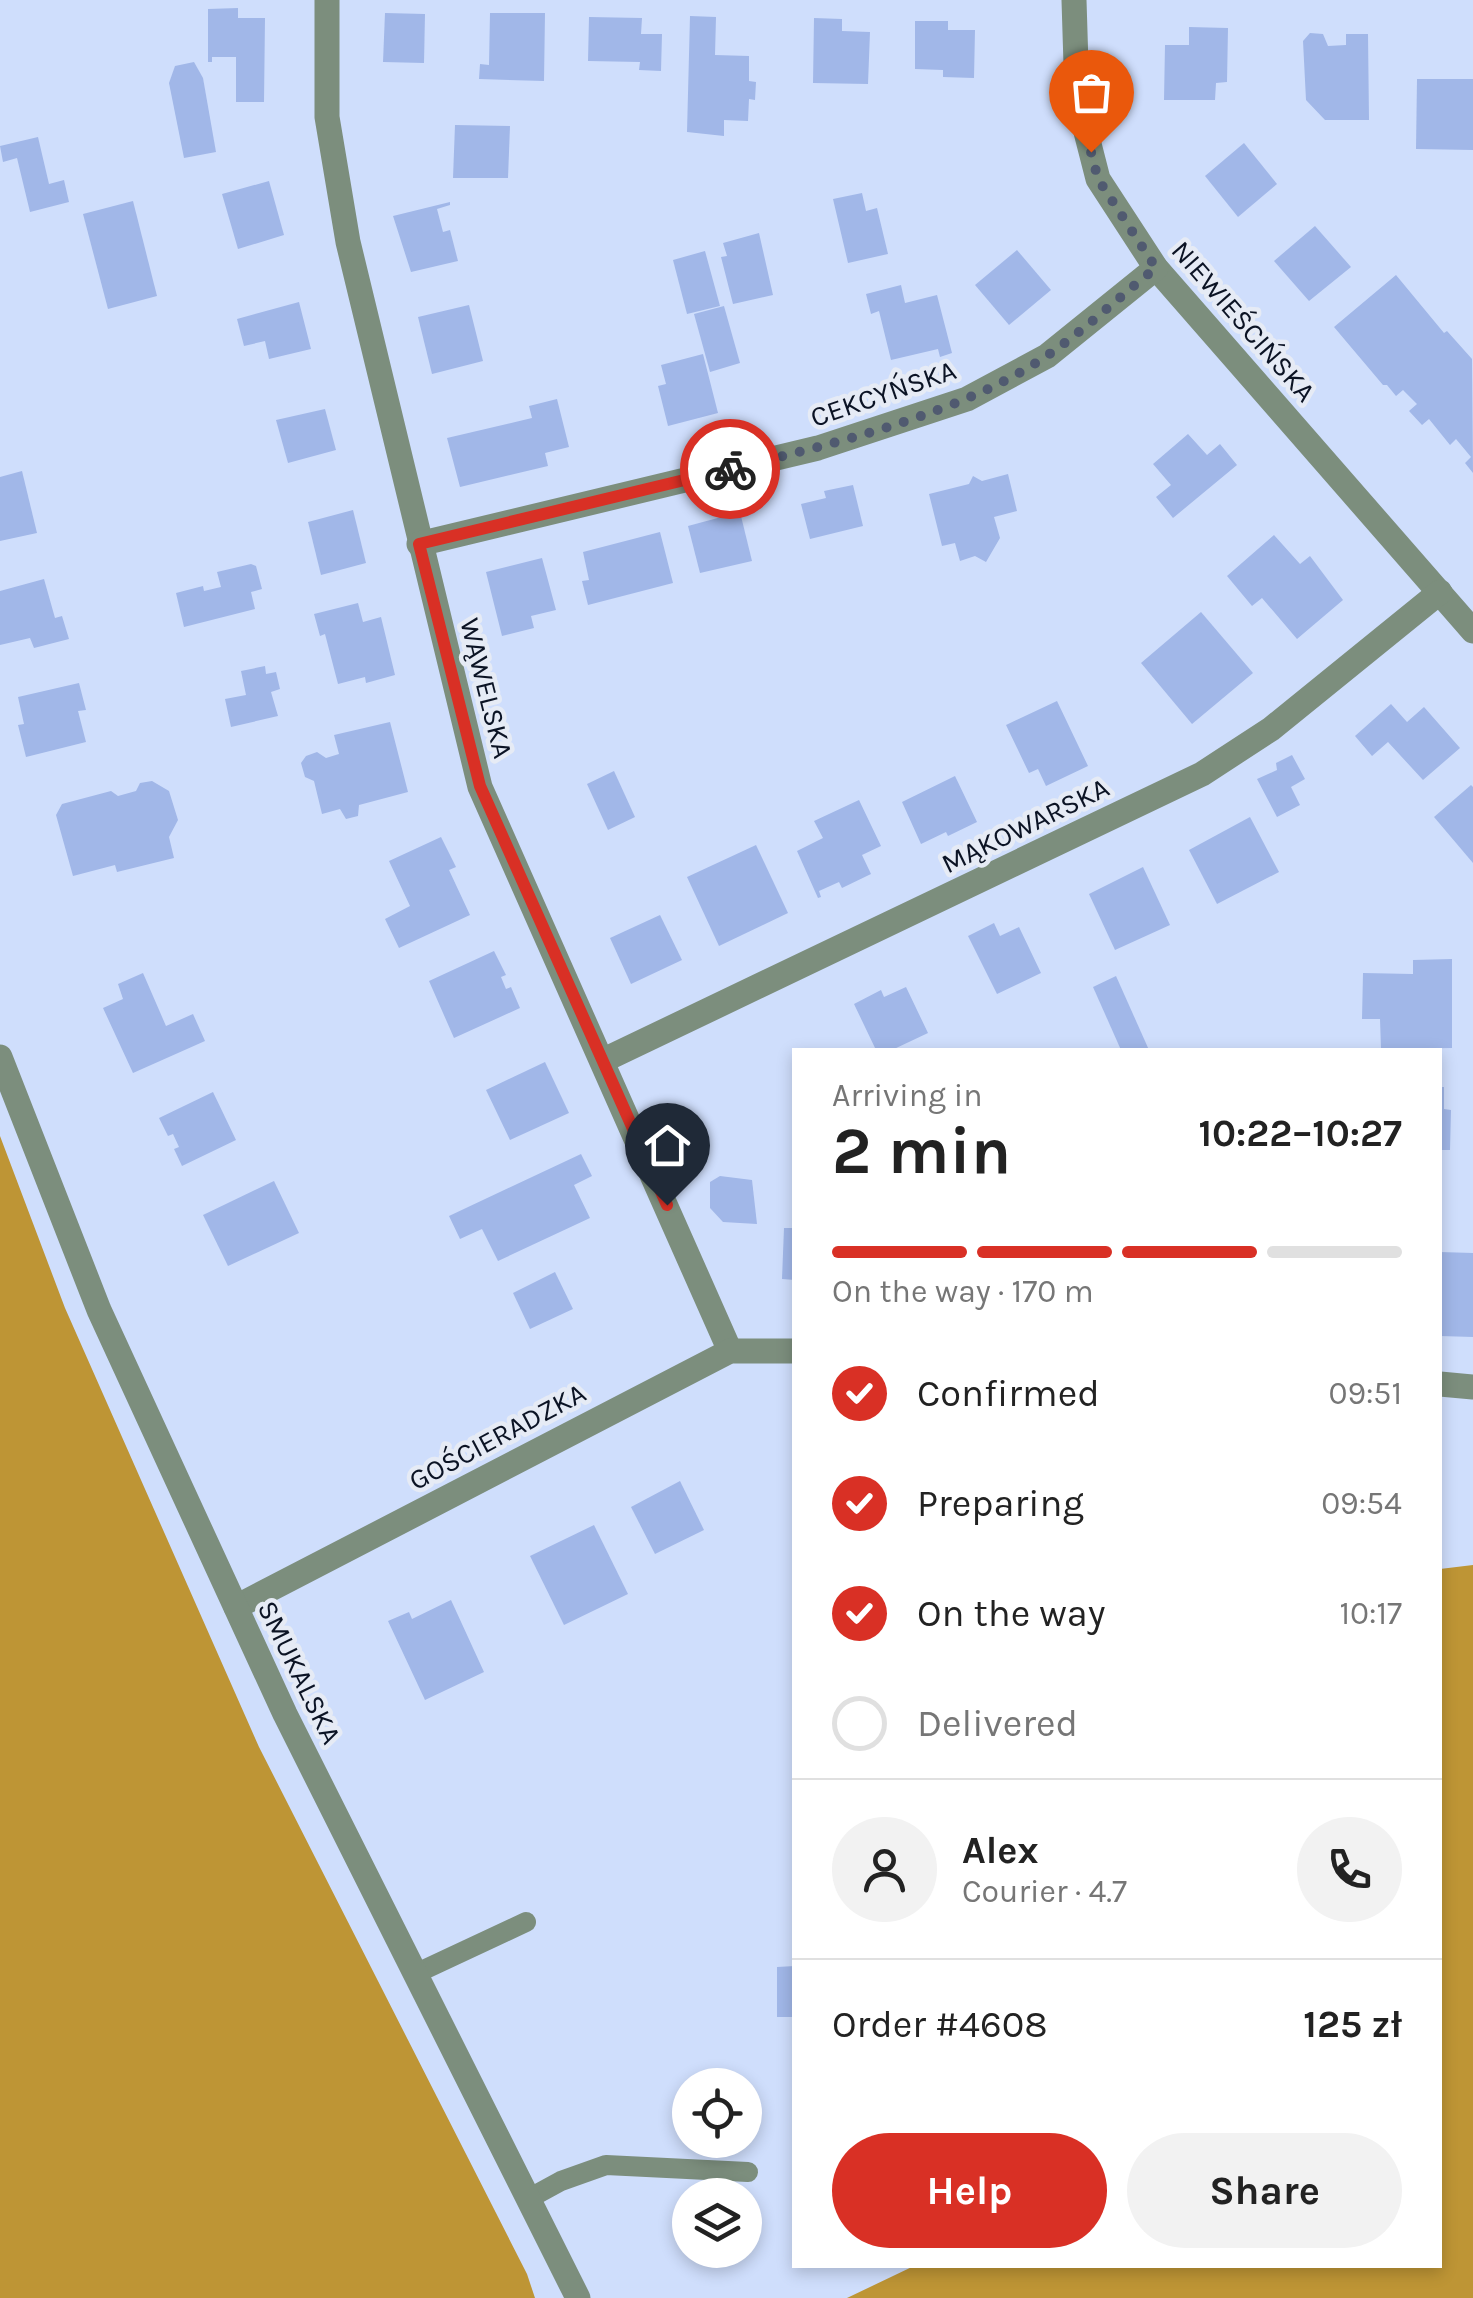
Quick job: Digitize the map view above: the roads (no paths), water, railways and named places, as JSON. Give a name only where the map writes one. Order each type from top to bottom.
[{"type":"street","name":"WĄWELSKA","points":[[327,0],[327,117],[348,242],[480,786],[730,1350]]},
{"type":"street","name":"NIEWIEŚCIŃSKA","points":[[1074,0],[1077,97],[1098,179],[1156,268],[1473,632]]},
{"type":"street","name":"CEKCYŃSKA","points":[[419,544],[818,448],[967,398],[1047,356],[1156,268]]},
{"type":"street","name":"MĄKOWARSKA","points":[[604,1060],[1202,774],[1271,729],[1440,592]]},
{"type":"street","name":"SMUKALSKA","points":[[0,1058],[99,1310],[285,1714],[578,2298]]},
{"type":"street","name":"GOŚCIERADZKA","points":[[236,1607],[730,1350],[792,1351]]},
{"type":"street","points":[[1442,1384],[1473,1386]]},
{"type":"lane","points":[[417,1974],[526,1922]]},
{"type":"lane","points":[[528,2199],[561,2181],[606,2165],[748,2172]]}]
